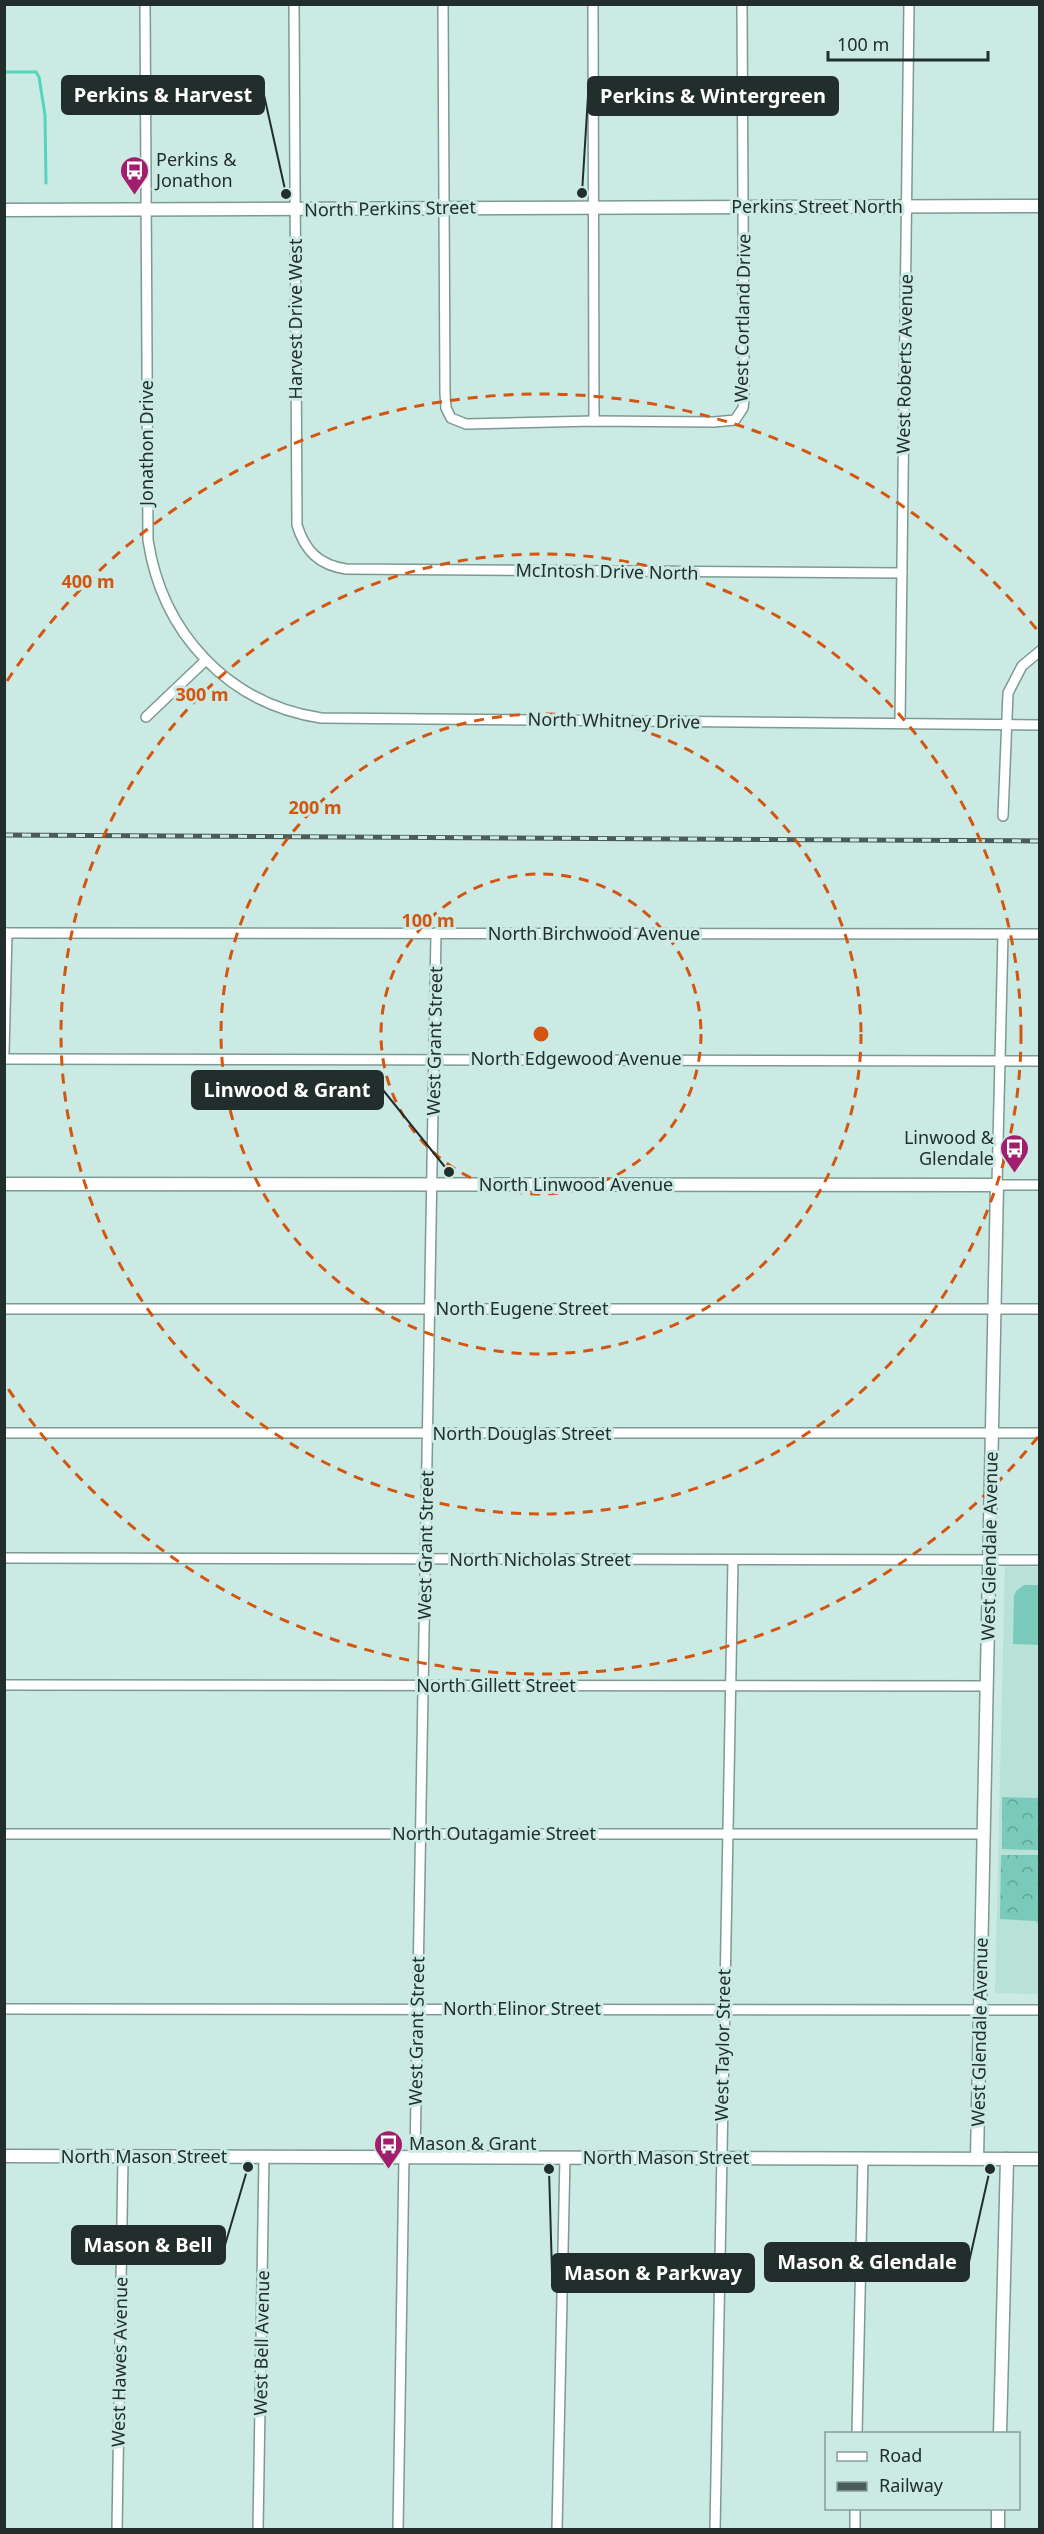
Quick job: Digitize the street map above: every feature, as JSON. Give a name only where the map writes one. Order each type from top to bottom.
[{"type":"street","name":"Jonathon Drive","points":[[145,4],[148,540],[156,579],[173,618],[205,661]]},
{"type":"street","name":"Harvest Drive West","points":[[294,4],[297,525],[306,548],[314,557]]},
{"type":"street","points":[[443,4],[445,393],[446,408],[451,418],[466,424],[594,421],[593,4]]},
{"type":"street","name":"West Cortland Drive","points":[[594,421],[728,422],[735,420],[740,414],[744,400],[742,4]]},
{"type":"street","name":"West Roberts Avenue","points":[[900,723],[909,4]]},
{"type":"street","name":"Perkins Street North","points":[[595,208],[1040,206]]},
{"type":"street","name":"North Perkins Street","points":[[4,210],[595,208]]},
{"type":"street","name":"McIntosh Drive North","points":[[314,557],[326,564],[346,569],[902,573]]},
{"type":"street","points":[[1003,816],[1006,704],[1012,683],[1022,666],[1040,651]]},
{"type":"street","points":[[146,717],[205,661]]},
{"type":"street","name":"North Whitney Drive","points":[[205,661],[227,680],[255,697],[287,710],[321,718],[1040,725]]},
{"type":"street","points":[[4,1053],[5,933]]},
{"type":"street","name":"North Birchwood Avenue","points":[[5,933],[1040,934]]},
{"type":"street","name":"West Grant Street","points":[[398,2529],[409,2157],[417,2009],[436,933]]},
{"type":"street","name":"West Glendale Avenue","points":[[977,2158],[1003,934]]},
{"type":"street","name":"North Edgewood Avenue","points":[[4,1059],[1040,1060]]},
{"type":"street","name":"North Linwood Avenue","points":[[4,1184],[1040,1185]]},
{"type":"street","name":"North Eugene Street","points":[[4,1309],[1040,1309]]},
{"type":"street","name":"North Douglas Street","points":[[4,1433],[1040,1433]]},
{"type":"street","name":"North Nicholas Street","points":[[4,1558],[1040,1560]]},
{"type":"street","name":"West Taylor Street","points":[[715,2529],[733,1560]]},
{"type":"street","name":"North Gillett Street","points":[[4,1685],[987,1686]]},
{"type":"street","name":"North Outagamie Street","points":[[4,1834],[984,1834]]},
{"type":"street","name":"North Elinor Street","points":[[4,2008],[1040,2010]]},
{"type":"street","name":"North Mason Street","points":[[4,2156],[1040,2159]]},
{"type":"street","name":"West Bell Avenue","points":[[258,2529],[264,2157]]},
{"type":"street","points":[[557,2529],[565,2157]]},
{"type":"street","name":"West Hawes Avenue","points":[[117,2529],[123,2158]]},
{"type":"street","points":[[857,2432],[863,2158]]},
{"type":"street","points":[[1000,2432],[1007,2159]]},
{"type":"street","points":[[855,2510],[855,2529]]},
{"type":"street","points":[[998,2510],[998,2529]]},
{"type":"shaded area","points":[[1005,1566],[1039,1567],[1039,1994],[995,1993]]},
{"type":"green space","points":[[1024,1585],[1039,1585],[1039,1645],[1013,1644],[1014,1596],[1016,1591]]},
{"type":"green space","points":[[1002,1797],[1039,1798],[1039,1850],[1002,1849]]},
{"type":"green space","points":[[1001,1855],[1039,1855],[1039,1925],[1036,1921],[1000,1919]]},
{"type":"waterway","points":[[4,72],[36,72],[39,77],[45,115],[46,183]]},
{"type":"railway","points":[[4,835],[1040,841]]},
{"type":"place","name":"Perkins & Wintergreen","points":[[582,193]]},
{"type":"place","name":"Perkins & Harvest","points":[[286,194]]},
{"type":"place","name":"Perkins & Jonathon","points":[[135,196]]},
{"type":"place","name":"Linwood & Grant","points":[[449,1172]]},
{"type":"place","name":"Linwood & Glendale","points":[[1015,1174]]},
{"type":"place","name":"Mason & Bell","points":[[248,2167]]},
{"type":"place","name":"Mason & Parkway","points":[[549,2169]]},
{"type":"place","name":"Mason & Glendale","points":[[990,2169]]},
{"type":"place","name":"Mason & Grant","points":[[388,2170]]}]
